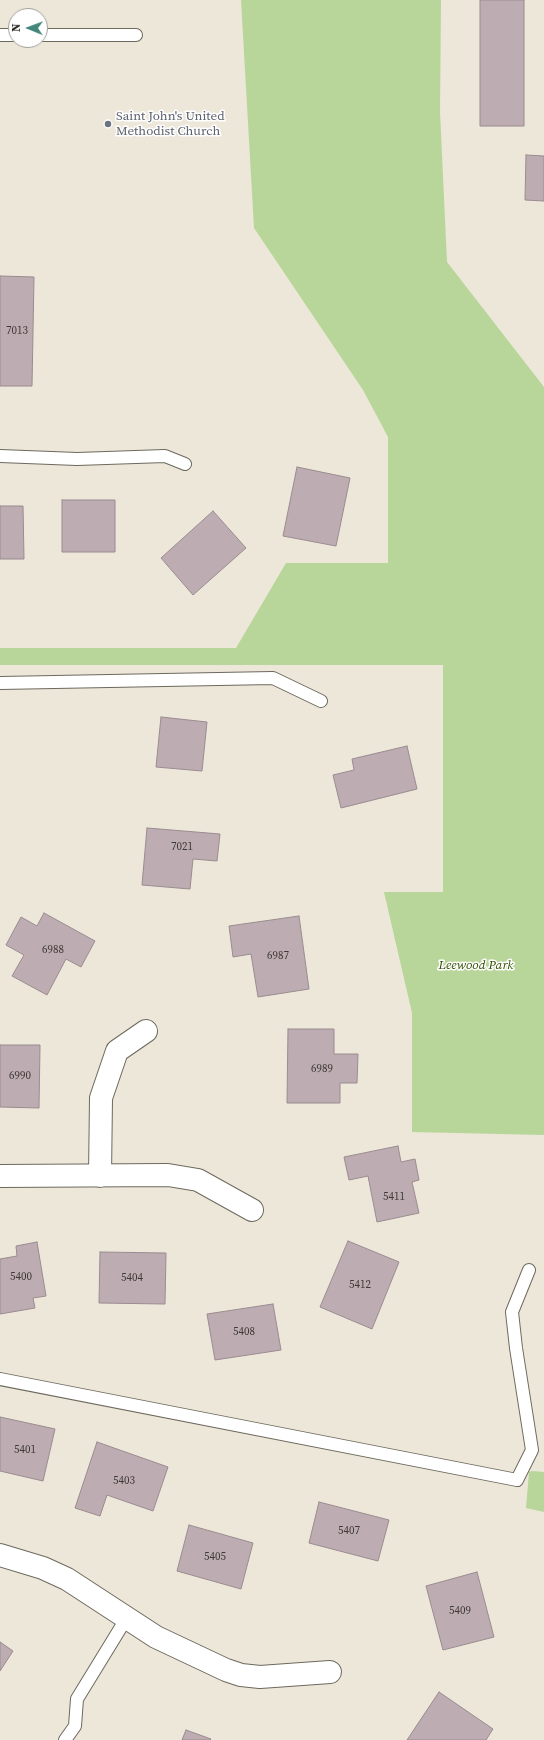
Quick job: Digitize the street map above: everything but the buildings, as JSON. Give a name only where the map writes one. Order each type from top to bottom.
[{"type":"street","points":[[100,1176],[101,1098],[117,1051],[146,1031]]},
{"type":"street","points":[[0,1176],[168,1175],[198,1180],[252,1210]]},
{"type":"street","points":[[0,1555],[43,1568],[67,1579],[126,1619],[156,1637],[226,1670],[241,1675],[260,1677],[330,1672]]},
{"type":"lane","points":[[48,35],[136,35]]},
{"type":"lane","points":[[0,456],[77,459],[165,456],[184,464]]},
{"type":"lane","points":[[0,683],[273,678],[321,701]]},
{"type":"lane","points":[[0,1379],[517,1480],[532,1450],[516,1348],[512,1312],[529,1270]]},
{"type":"lane","points":[[65,1740],[75,1726],[77,1699],[126,1619]]},
{"type":"green space","name":"Leewood Park","points":[[241,0],[441,0],[440,112],[447,262],[544,387],[544,1135],[412,1132],[412,1013],[384,892],[443,892],[443,665],[0,665],[0,648],[236,648],[286,563],[388,563],[388,437],[363,390],[254,228]]},
{"type":"green space","points":[[529,1472],[544,1472],[544,1512],[526,1508]]},
{"type":"place","name":"Saint John's United Methodist Church","points":[[108,124]]}]
